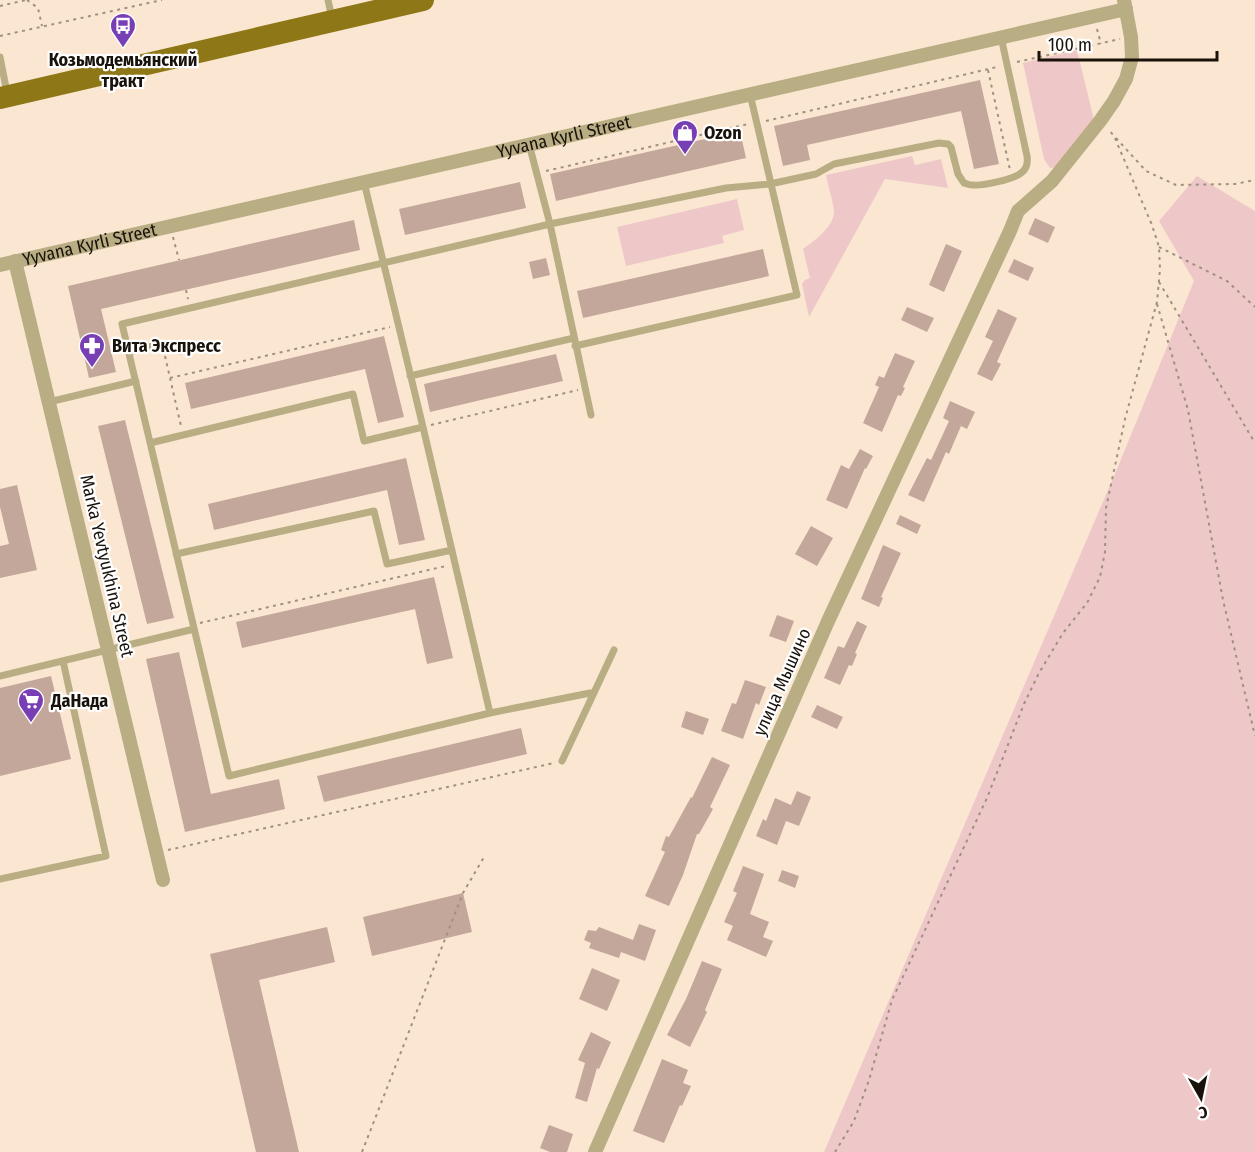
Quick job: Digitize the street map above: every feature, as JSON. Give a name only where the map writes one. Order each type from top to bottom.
[{"type":"main road","points":[[4,97],[330,10],[423,0]]},
{"type":"street","name":"улица Мышино","points":[[595,1152],[830,619],[1018,211],[1052,181],[1100,120],[1126,79],[1132,57],[1125,4]]},
{"type":"street","name":"Yyvana Kyrli Street","points":[[0,265],[1001,37],[1125,4]]},
{"type":"street","name":"Marka Yevtyukhina Street","points":[[15,261],[163,880]]},
{"type":"lane","points":[[590,693],[490,713],[229,776],[122,324],[550,224],[726,188],[770,184],[816,174],[834,164],[939,142],[951,147],[958,174],[964,183],[976,186],[1011,178],[1021,173],[1028,160],[1001,37]]},
{"type":"lane","points":[[0,57],[4,97]]},
{"type":"lane","points":[[410,375],[797,295],[750,94]]},
{"type":"lane","points":[[530,144],[550,224],[591,415]]},
{"type":"lane","points":[[364,182],[490,713]]},
{"type":"lane","points":[[129,352],[162,344],[176,351],[201,346]]},
{"type":"lane","points":[[50,402],[136,381]]},
{"type":"lane","points":[[150,443],[353,394],[364,441],[423,427]]},
{"type":"lane","points":[[176,554],[374,511],[387,564],[452,550]]},
{"type":"lane","points":[[0,676],[193,627]]},
{"type":"lane","points":[[562,761],[614,651]]},
{"type":"lane","points":[[0,879],[106,855],[63,661]]},
{"type":"path","points":[[0,6],[27,0],[38,8],[42,27]]},
{"type":"path","points":[[0,36],[162,0]]},
{"type":"path","points":[[537,173],[1131,37]]},
{"type":"path","points":[[988,69],[1011,178]]},
{"type":"path","points":[[1100,120],[1146,171],[1176,184],[1235,184],[1255,180]]},
{"type":"path","points":[[835,1152],[854,1121],[869,1080],[892,1000],[987,798],[1024,704],[1063,633],[1088,603],[1100,577],[1105,552],[1106,508],[1125,419],[1156,302],[1160,269],[1159,247],[1152,225],[1114,136]]},
{"type":"path","points":[[171,226],[179,260]]},
{"type":"path","points":[[1159,247],[1227,281],[1255,308]]},
{"type":"path","points":[[1159,282],[1255,443]]},
{"type":"path","points":[[1156,302],[1188,410],[1223,600],[1255,736]]},
{"type":"path","points":[[170,378],[398,325]]},
{"type":"path","points":[[162,344],[183,435]]},
{"type":"path","points":[[423,427],[585,388]]},
{"type":"path","points":[[193,627],[455,564]]},
{"type":"path","points":[[156,853],[562,761]]},
{"type":"path","points":[[362,1152],[463,893],[484,856]]},
{"type":"shaded area","points":[[1077,50],[1094,120],[1057,167],[1050,168],[1044,159],[1023,63]]},
{"type":"shaded area","points":[[912,156],[915,165],[941,159],[948,188],[885,179],[809,317],[802,284],[810,278],[803,249],[822,234],[833,218],[834,210],[826,175]]},
{"type":"shaded area","points":[[1197,176],[1255,211],[1255,1152],[824,1152],[1117,469],[1194,281],[1159,221]]},
{"type":"shaded area","points":[[737,199],[744,230],[722,236],[724,243],[626,266],[617,227]]},
{"type":"building","points":[[980,80],[999,164],[974,169],[961,111],[807,145],[810,160],[783,166],[774,126]]},
{"type":"building","points":[[740,131],[746,158],[556,201],[550,174]]},
{"type":"building","points":[[520,182],[526,208],[405,235],[399,209]]},
{"type":"building","points":[[1035,218],[1055,227],[1048,243],[1028,234]]},
{"type":"building","points":[[354,220],[360,250],[101,309],[116,372],[89,378],[68,286]]},
{"type":"building","points":[[946,244],[962,251],[944,292],[929,285]]},
{"type":"building","points":[[763,249],[769,276],[583,318],[577,291]]},
{"type":"building","points":[[546,258],[550,275],[533,279],[529,262]]},
{"type":"building","points":[[1014,259],[1034,268],[1028,281],[1008,272]]},
{"type":"building","points":[[907,307],[934,318],[927,332],[901,320]]},
{"type":"building","points":[[998,309],[1017,318],[997,362],[1001,364],[992,381],[977,374],[993,341],[985,337]]},
{"type":"building","points":[[384,336],[404,417],[378,423],[365,369],[191,409],[185,383]]},
{"type":"building","points":[[895,353],[915,361],[903,387],[905,388],[901,396],[898,395],[882,432],[863,423],[879,387],[875,385],[879,376],[884,378]]},
{"type":"building","points":[[556,354],[563,381],[430,412],[424,384]]},
{"type":"building","points":[[950,401],[975,412],[967,429],[961,426],[949,454],[946,452],[924,502],[908,495],[927,458],[931,460],[949,421],[943,418]]},
{"type":"building","points":[[125,420],[174,618],[147,624],[98,426]]},
{"type":"building","points":[[860,449],[873,456],[865,468],[847,509],[826,500],[841,465],[849,469]]},
{"type":"building","points":[[406,458],[425,540],[399,545],[387,490],[214,530],[208,504]]},
{"type":"building","points":[[17,485],[37,570],[0,578],[0,546],[9,544],[0,507],[0,489]]},
{"type":"building","points":[[900,515],[921,525],[917,534],[896,524]]},
{"type":"building","points":[[811,526],[833,538],[817,566],[795,554]]},
{"type":"building","points":[[883,545],[901,553],[881,597],[883,598],[879,607],[861,599]]},
{"type":"building","points":[[434,577],[453,658],[427,664],[415,609],[242,648],[236,622]]},
{"type":"building","points":[[777,615],[794,621],[786,642],[769,636]]},
{"type":"building","points":[[857,621],[867,626],[852,666],[849,665],[840,685],[824,678],[838,646],[844,648]]},
{"type":"building","points":[[179,652],[211,794],[279,779],[285,809],[185,832],[146,659]]},
{"type":"building","name":"ДаНада","points":[[51,676],[71,759],[0,776],[0,688]]},
{"type":"building","points":[[745,680],[766,687],[759,705],[756,703],[743,739],[721,731],[732,703],[736,704]]},
{"type":"building","points":[[817,705],[843,717],[837,729],[811,717]]},
{"type":"building","points":[[686,711],[709,719],[703,735],[681,727]]},
{"type":"building","points":[[521,728],[527,754],[324,802],[317,776]]},
{"type":"building","points":[[712,757],[730,765],[710,807],[713,809],[697,834],[683,875],[669,906],[645,896],[665,852],[661,850],[666,836],[669,837],[692,798]]},
{"type":"building","points":[[797,791],[811,797],[799,826],[786,821],[777,845],[756,836],[763,819],[766,821],[775,798],[791,805]]},
{"type":"building","points":[[743,866],[764,874],[750,914],[769,922],[763,937],[773,941],[766,957],[727,940],[733,926],[724,922],[737,893],[733,891]]},
{"type":"building","points":[[782,870],[799,876],[795,888],[778,881]]},
{"type":"building","points":[[463,893],[472,932],[372,956],[363,917]]},
{"type":"building","points":[[639,924],[656,930],[645,961],[621,952],[619,958],[589,948],[591,943],[584,940],[588,930],[596,931],[599,927],[633,940]]},
{"type":"building","points":[[327,927],[335,962],[259,980],[299,1152],[256,1152],[210,954]]},
{"type":"building","points":[[702,961],[722,969],[705,1010],[707,1012],[690,1047],[667,1035]]},
{"type":"building","points":[[592,968],[620,980],[607,1011],[579,999]]},
{"type":"building","points":[[591,1032],[611,1042],[599,1069],[597,1068],[587,1102],[575,1098],[585,1063],[578,1060]]},
{"type":"building","points":[[662,1059],[688,1070],[683,1083],[691,1086],[682,1106],[680,1105],[664,1143],[633,1131]]},
{"type":"building","points":[[549,1125],[573,1134],[567,1152],[550,1152],[540,1148]]},
{"type":"place","name":"Козьмодемьянский тракт","points":[[123,49]]},
{"type":"place","name":"Ozon","points":[[685,156]]},
{"type":"place","name":"Вита Экспресс","points":[[92,369]]},
{"type":"place","name":"ДаНада","points":[[31,724]]}]
